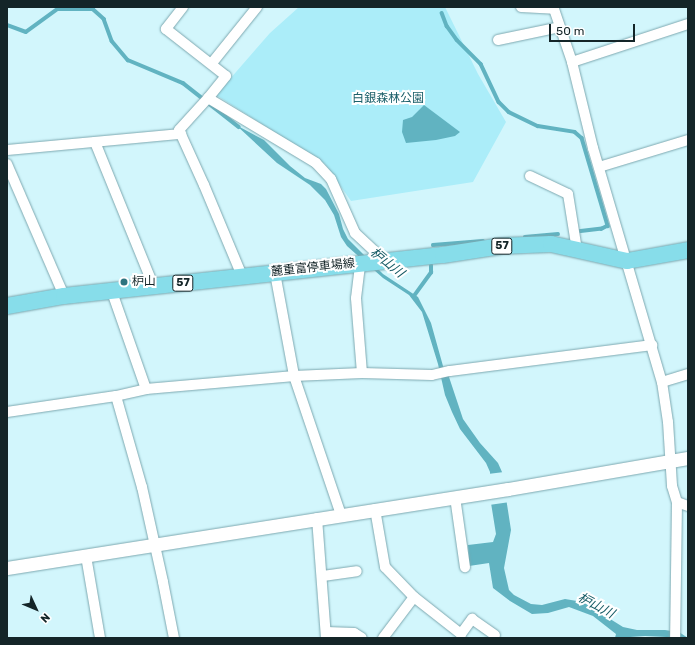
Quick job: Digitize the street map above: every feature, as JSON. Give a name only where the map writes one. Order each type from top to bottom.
[{"type":"main road","name":"麓重富停車場線","points":[[7,306],[64,296],[443,255],[501,246],[551,244],[627,261],[688,250]]},
{"type":"street","points":[[183,7],[166,29],[212,63],[226,76],[179,130],[242,276]]},
{"type":"street","points":[[212,63],[257,7]]},
{"type":"street","points":[[521,7],[554,9],[572,62],[599,167],[662,382],[671,461],[672,486],[677,502],[675,638]]},
{"type":"street","points":[[572,62],[688,24]]},
{"type":"street","points":[[498,40],[560,27]]},
{"type":"street","points":[[208,98],[316,163],[331,179],[355,233],[380,261]]},
{"type":"street","points":[[7,150],[181,134]]},
{"type":"street","points":[[599,167],[688,140]]},
{"type":"street","points":[[95,142],[154,287]]},
{"type":"street","points":[[7,164],[64,296]]},
{"type":"street","points":[[530,176],[568,194],[577,250]]},
{"type":"street","points":[[360,263],[356,298],[362,373]]},
{"type":"street","points":[[275,273],[294,376],[341,515]]},
{"type":"street","points":[[112,292],[146,389]]},
{"type":"street","points":[[7,412],[116,396],[146,389],[294,376],[362,373],[435,374],[652,345]]},
{"type":"street","points":[[662,382],[688,374]]},
{"type":"street","points":[[116,396],[142,487],[174,638]]},
{"type":"street","points":[[7,568],[508,489],[688,458]]},
{"type":"street","points":[[455,497],[465,567]]},
{"type":"street","points":[[677,502],[688,506]]},
{"type":"street","points":[[375,509],[385,567],[414,597],[461,634],[472,619],[495,635]]},
{"type":"street","points":[[317,518],[326,635],[354,633],[362,638]]},
{"type":"street","points":[[86,556],[100,638]]},
{"type":"street","points":[[322,576],[357,571]]},
{"type":"street","points":[[383,638],[414,597]]},
{"type":"green space","name":"白銀森林公園","points":[[299,7],[445,7],[478,74],[506,122],[473,182],[351,201],[325,164],[216,95],[270,33]]},
{"type":"shaded area","points":[[424,105],[460,132],[455,136],[436,140],[406,143],[402,132],[403,120],[412,117]]},
{"type":"shaded area","points":[[236,125],[264,140],[290,166],[305,178],[321,184],[326,189],[339,214],[343,229],[348,239],[383,274],[418,297],[431,323],[443,366],[449,377],[463,419],[480,443],[498,463],[502,472],[511,530],[504,568],[509,590],[514,595],[531,604],[542,605],[565,599],[583,602],[623,627],[637,630],[665,630],[679,632],[688,638],[645,636],[615,638],[616,634],[593,616],[569,607],[548,613],[532,614],[510,601],[493,588],[489,563],[469,566],[468,545],[493,542],[496,534],[491,503],[490,472],[486,463],[460,429],[452,412],[445,395],[438,364],[422,312],[409,295],[383,278],[347,246],[341,237],[334,215],[325,200],[310,185],[277,163]]},
{"type":"pier","points":[[504,472],[510,502],[489,505],[488,474]]},
{"type":"waterway","name":"枦山川","points":[[7,25],[26,32],[58,9],[93,9],[104,19],[112,41],[128,60],[183,83],[239,127]]},
{"type":"waterway","points":[[442,13],[447,26],[457,40],[481,64],[499,102],[509,112],[538,126],[575,132],[582,138],[608,226],[602,229],[577,232]]},
{"type":"waterway","points":[[525,237],[558,234]]},
{"type":"waterway","points":[[433,245],[483,241]]},
{"type":"waterway","points":[[414,296],[431,273],[431,266]]},
{"type":"place","name":"枦山","points":[[124,282]]}]
